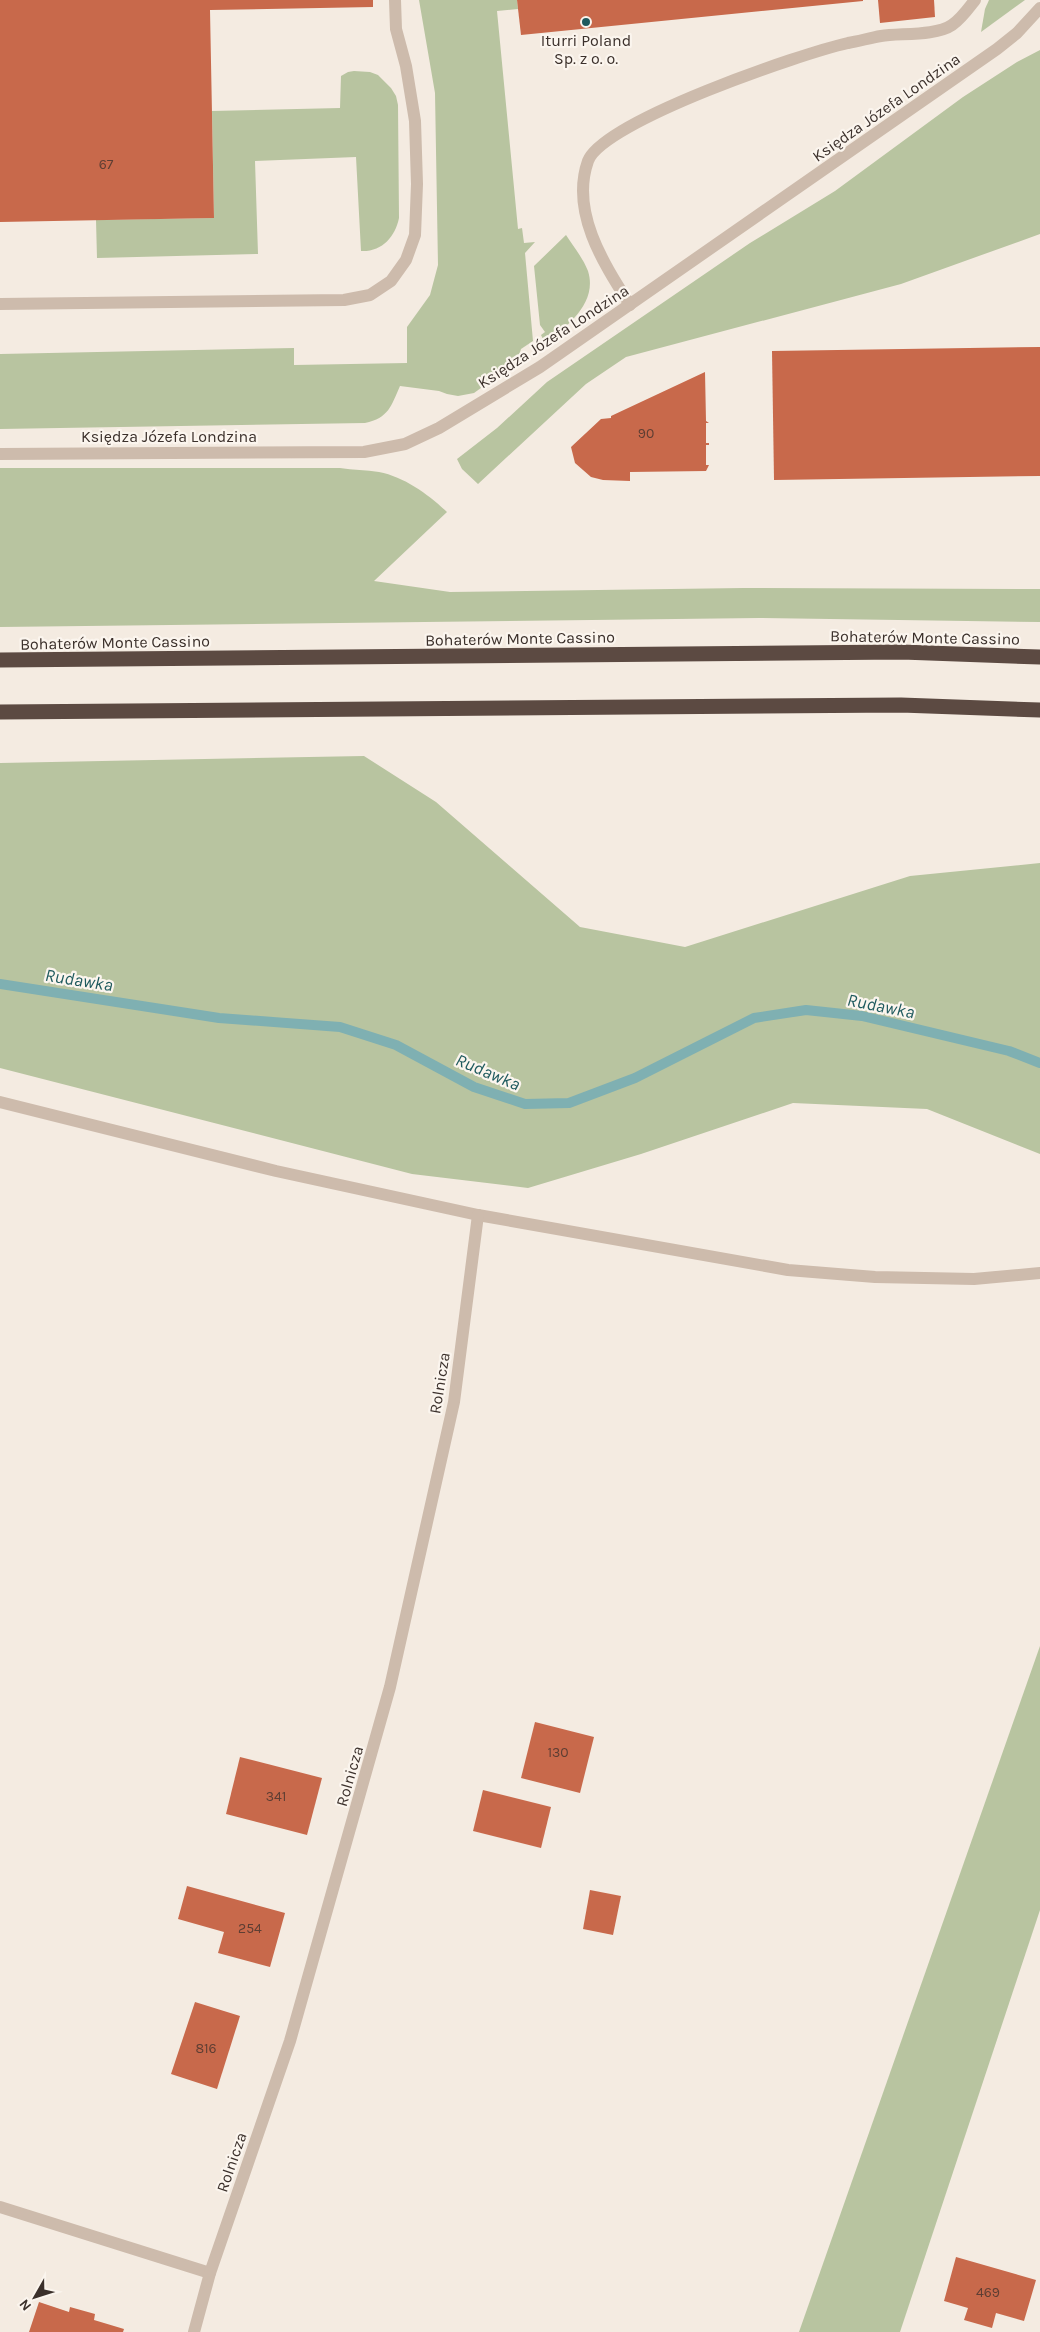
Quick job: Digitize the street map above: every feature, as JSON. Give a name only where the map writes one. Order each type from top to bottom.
[{"type":"highway","name":"Bohaterów Monte Cassino","points":[[0,660],[902,652],[1040,657]]},
{"type":"highway","points":[[0,712],[901,705],[1040,710]]},
{"type":"street","points":[[0,304],[344,300],[370,295],[391,281],[406,260],[415,236],[417,184],[415,122],[406,66],[396,29],[395,0]]},
{"type":"street","points":[[630,305],[605,265],[588,226],[583,197],[585,175],[589,159],[599,147],[645,117],[824,48],[881,36],[945,29],[959,19],[974,0]]},
{"type":"street","name":"Księdza Józefa Londzina","points":[[0,454],[364,452],[405,444],[439,428],[540,368],[998,49],[1017,33],[1040,8]]},
{"type":"street","points":[[0,1102],[276,1171],[478,1215],[788,1270],[875,1277],[974,1279],[1040,1273]]},
{"type":"street","name":"Rolnicza","points":[[194,2332],[210,2273],[290,2041],[390,1687],[454,1402],[478,1215]]},
{"type":"street","points":[[0,2207],[210,2273]]},
{"type":"green space","points":[[419,0],[517,0],[518,9],[497,11],[518,229],[522,228],[524,243],[535,242],[525,253],[533,341],[521,349],[517,362],[474,393],[458,396],[439,391],[400,386],[388,410],[379,418],[365,423],[0,429],[0,354],[294,348],[294,365],[407,363],[407,327],[430,295],[438,265],[435,93]]},
{"type":"green space","points":[[989,0],[1025,0],[981,32],[985,9]]},
{"type":"green space","points":[[1040,50],[1040,234],[901,284],[626,357],[586,384],[478,484],[462,469],[457,459],[497,428],[547,382],[750,243],[835,191],[963,97],[1017,62]]},
{"type":"green space","points":[[354,71],[370,72],[378,75],[391,88],[396,96],[398,105],[399,218],[391,237],[381,246],[368,251],[361,251],[356,157],[255,161],[258,254],[97,258],[96,220],[214,218],[212,111],[340,108],[341,76]]},
{"type":"green space","points":[[566,235],[588,271],[589,294],[585,304],[571,322],[545,343],[541,335],[545,332],[540,325],[534,266]]},
{"type":"green space","points":[[0,468],[340,468],[389,474],[407,482],[447,512],[374,581],[450,592],[743,588],[1040,589],[1040,622],[759,618],[0,627]]},
{"type":"green space","points":[[364,756],[436,802],[580,927],[685,947],[910,876],[1040,863],[1040,1154],[927,1109],[793,1103],[641,1154],[528,1188],[412,1174],[0,1068],[0,763]]},
{"type":"green space","points":[[1040,1646],[1040,1910],[900,2332],[799,2332]]},
{"type":"building","points":[[0,0],[373,0],[373,7],[210,10],[214,218],[0,222]]},
{"type":"building","name":"Iturri Poland Sp. z o. o.","points":[[517,0],[863,0],[863,1],[521,35]]},
{"type":"building","points":[[878,0],[934,0],[935,17],[880,23]]},
{"type":"building","points":[[1040,347],[1040,476],[774,480],[772,351]]},
{"type":"building","points":[[705,372],[706,421],[709,423],[706,423],[706,443],[709,443],[709,445],[706,445],[706,465],[709,465],[706,471],[630,472],[630,481],[603,480],[591,477],[575,463],[571,447],[601,419],[611,418],[611,416]]},
{"type":"building","points":[[535,1722],[594,1737],[580,1793],[521,1778]]},
{"type":"building","points":[[240,1757],[322,1778],[307,1835],[226,1814]]},
{"type":"building","points":[[483,1790],[551,1807],[541,1848],[473,1831]]},
{"type":"building","points":[[187,1886],[285,1913],[270,1967],[218,1953],[224,1932],[178,1919]]},
{"type":"building","points":[[590,1890],[621,1896],[613,1935],[583,1929]]},
{"type":"building","points":[[195,2002],[240,2016],[217,2089],[171,2074]]},
{"type":"building","points":[[956,2257],[1036,2280],[1024,2321],[996,2313],[992,2328],[964,2320],[968,2308],[944,2301]]},
{"type":"building","points":[[39,2302],[69,2312],[70,2307],[95,2314],[94,2320],[124,2329],[123,2332],[29,2332]]},
{"type":"waterway","name":"Rudawka","points":[[0,984],[219,1018],[340,1027],[396,1045],[474,1087],[525,1104],[569,1103],[635,1078],[754,1018],[806,1010],[862,1016],[1009,1051],[1040,1063]]},
{"type":"place","name":"Iturri Poland Sp. z o. o.","points":[[586,22]]}]
